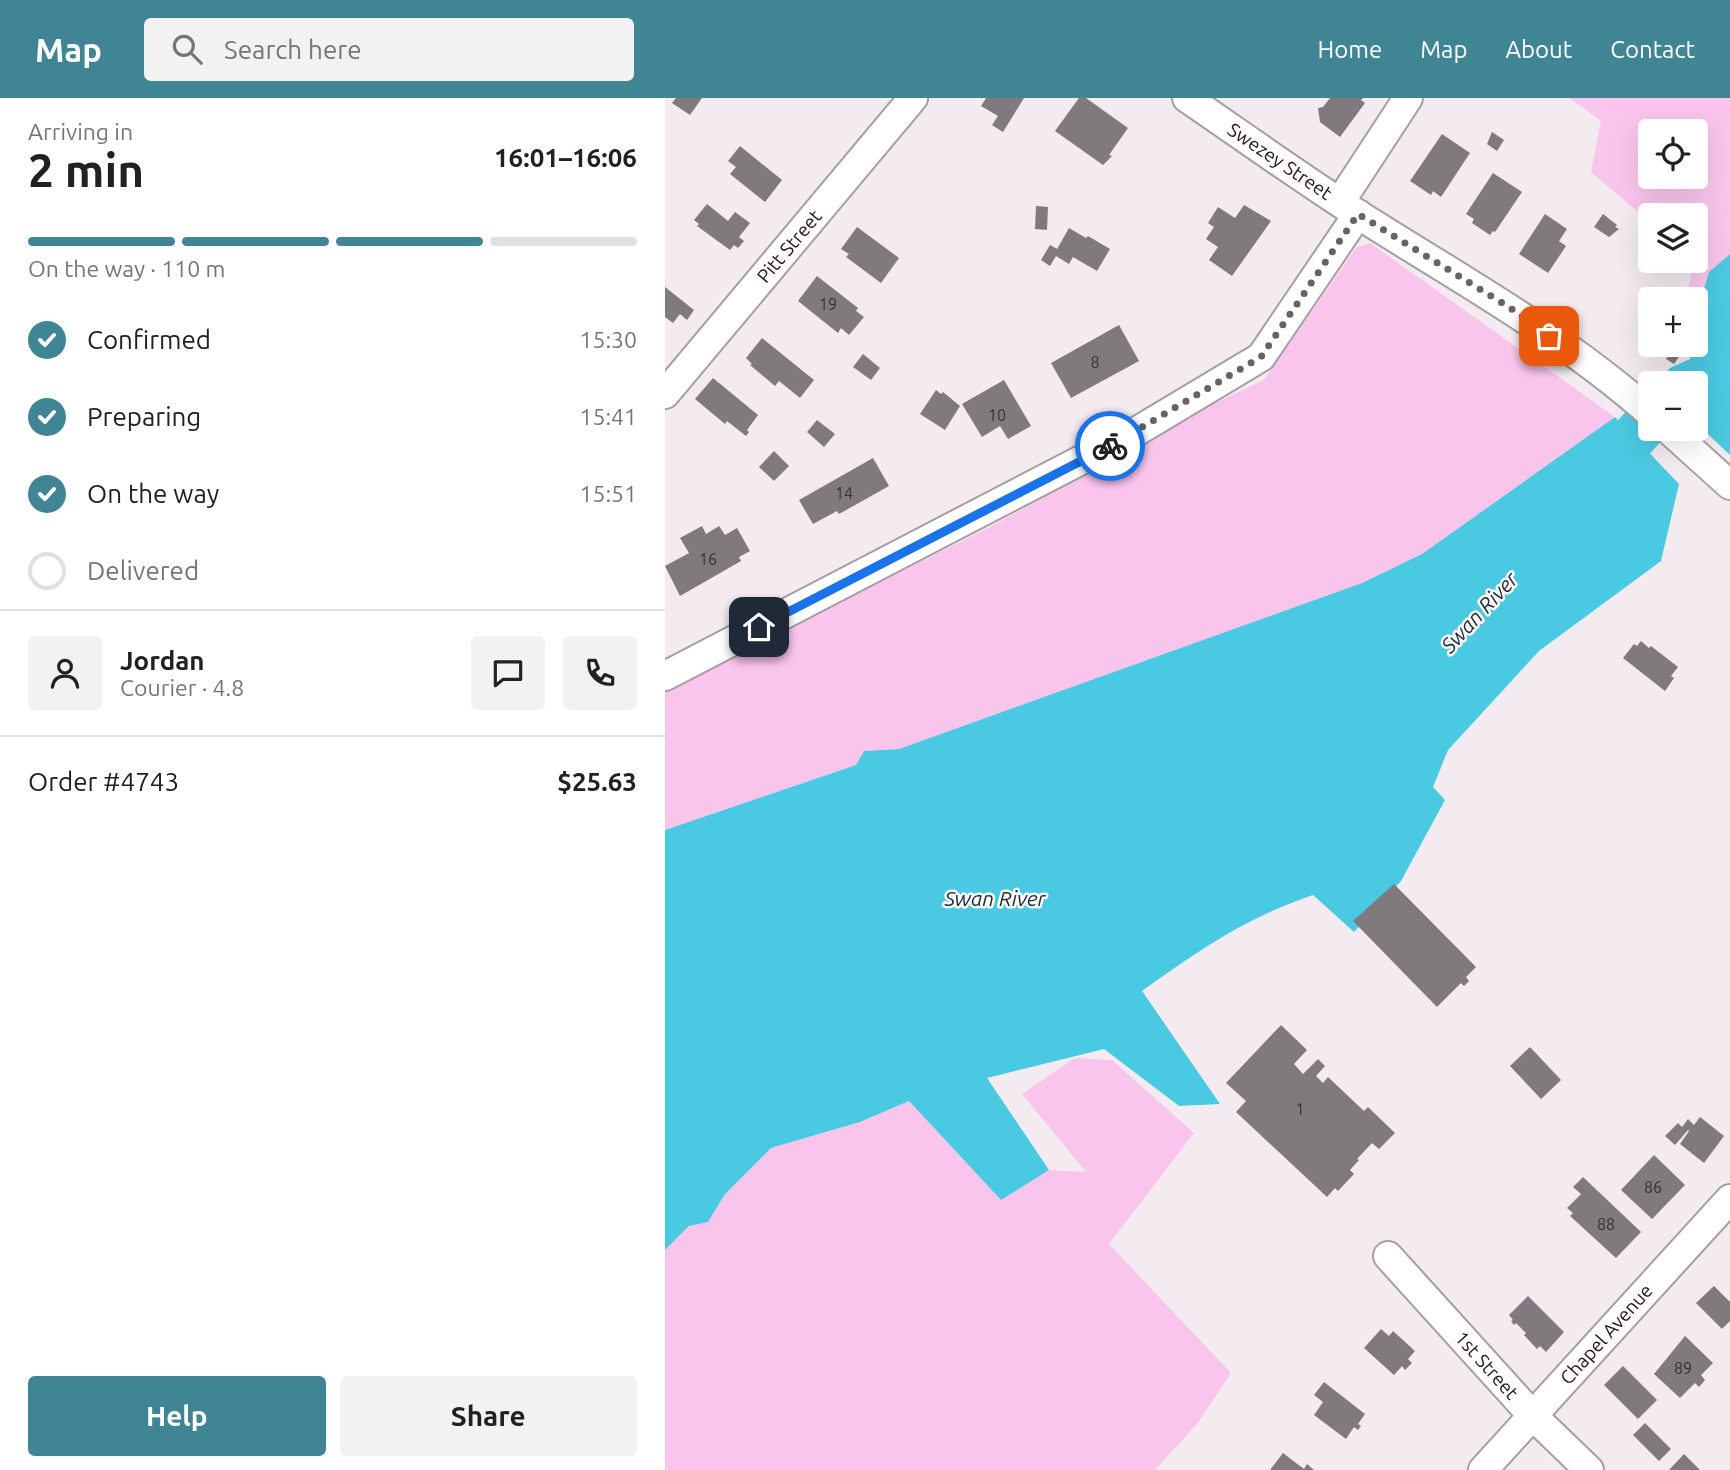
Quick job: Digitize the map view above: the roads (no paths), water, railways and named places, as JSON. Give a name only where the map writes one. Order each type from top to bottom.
[{"type":"street","name":"Pitt Street","points":[[665,394],[913,98]]},
{"type":"street","name":"Swezey Street","points":[[1187,98],[1349,208],[1509,307],[1638,402]]},
{"type":"street","points":[[665,676],[1139,430],[1261,357],[1349,208],[1408,98]]},
{"type":"street","points":[[1681,441],[1730,485]]},
{"type":"street","name":"Chapel Avenue","points":[[1483,1470],[1730,1199]]},
{"type":"street","name":"1st Street","points":[[1388,1256],[1532,1415],[1589,1470]]},
{"type":"water","points":[[1730,254],[1730,455],[1708,434],[1708,371],[1667,371],[1690,357],[1708,357],[1708,287],[1705,287],[1709,272]]},
{"type":"water","name":"Swan River","points":[[1615,417],[1679,484],[1661,561],[1539,651],[1448,750],[1433,787],[1445,800],[1401,881],[1354,932],[1313,895],[1244,925],[1142,991],[1220,1104],[1179,1106],[1104,1049],[987,1078],[1049,1170],[1001,1200],[909,1101],[860,1122],[771,1148],[725,1194],[708,1222],[689,1226],[665,1250],[665,830],[856,765],[864,751],[899,749],[1362,583],[1422,554]]},
{"type":"waterway","name":"Swan River","points":[[1594,482],[1638,432]]}]
